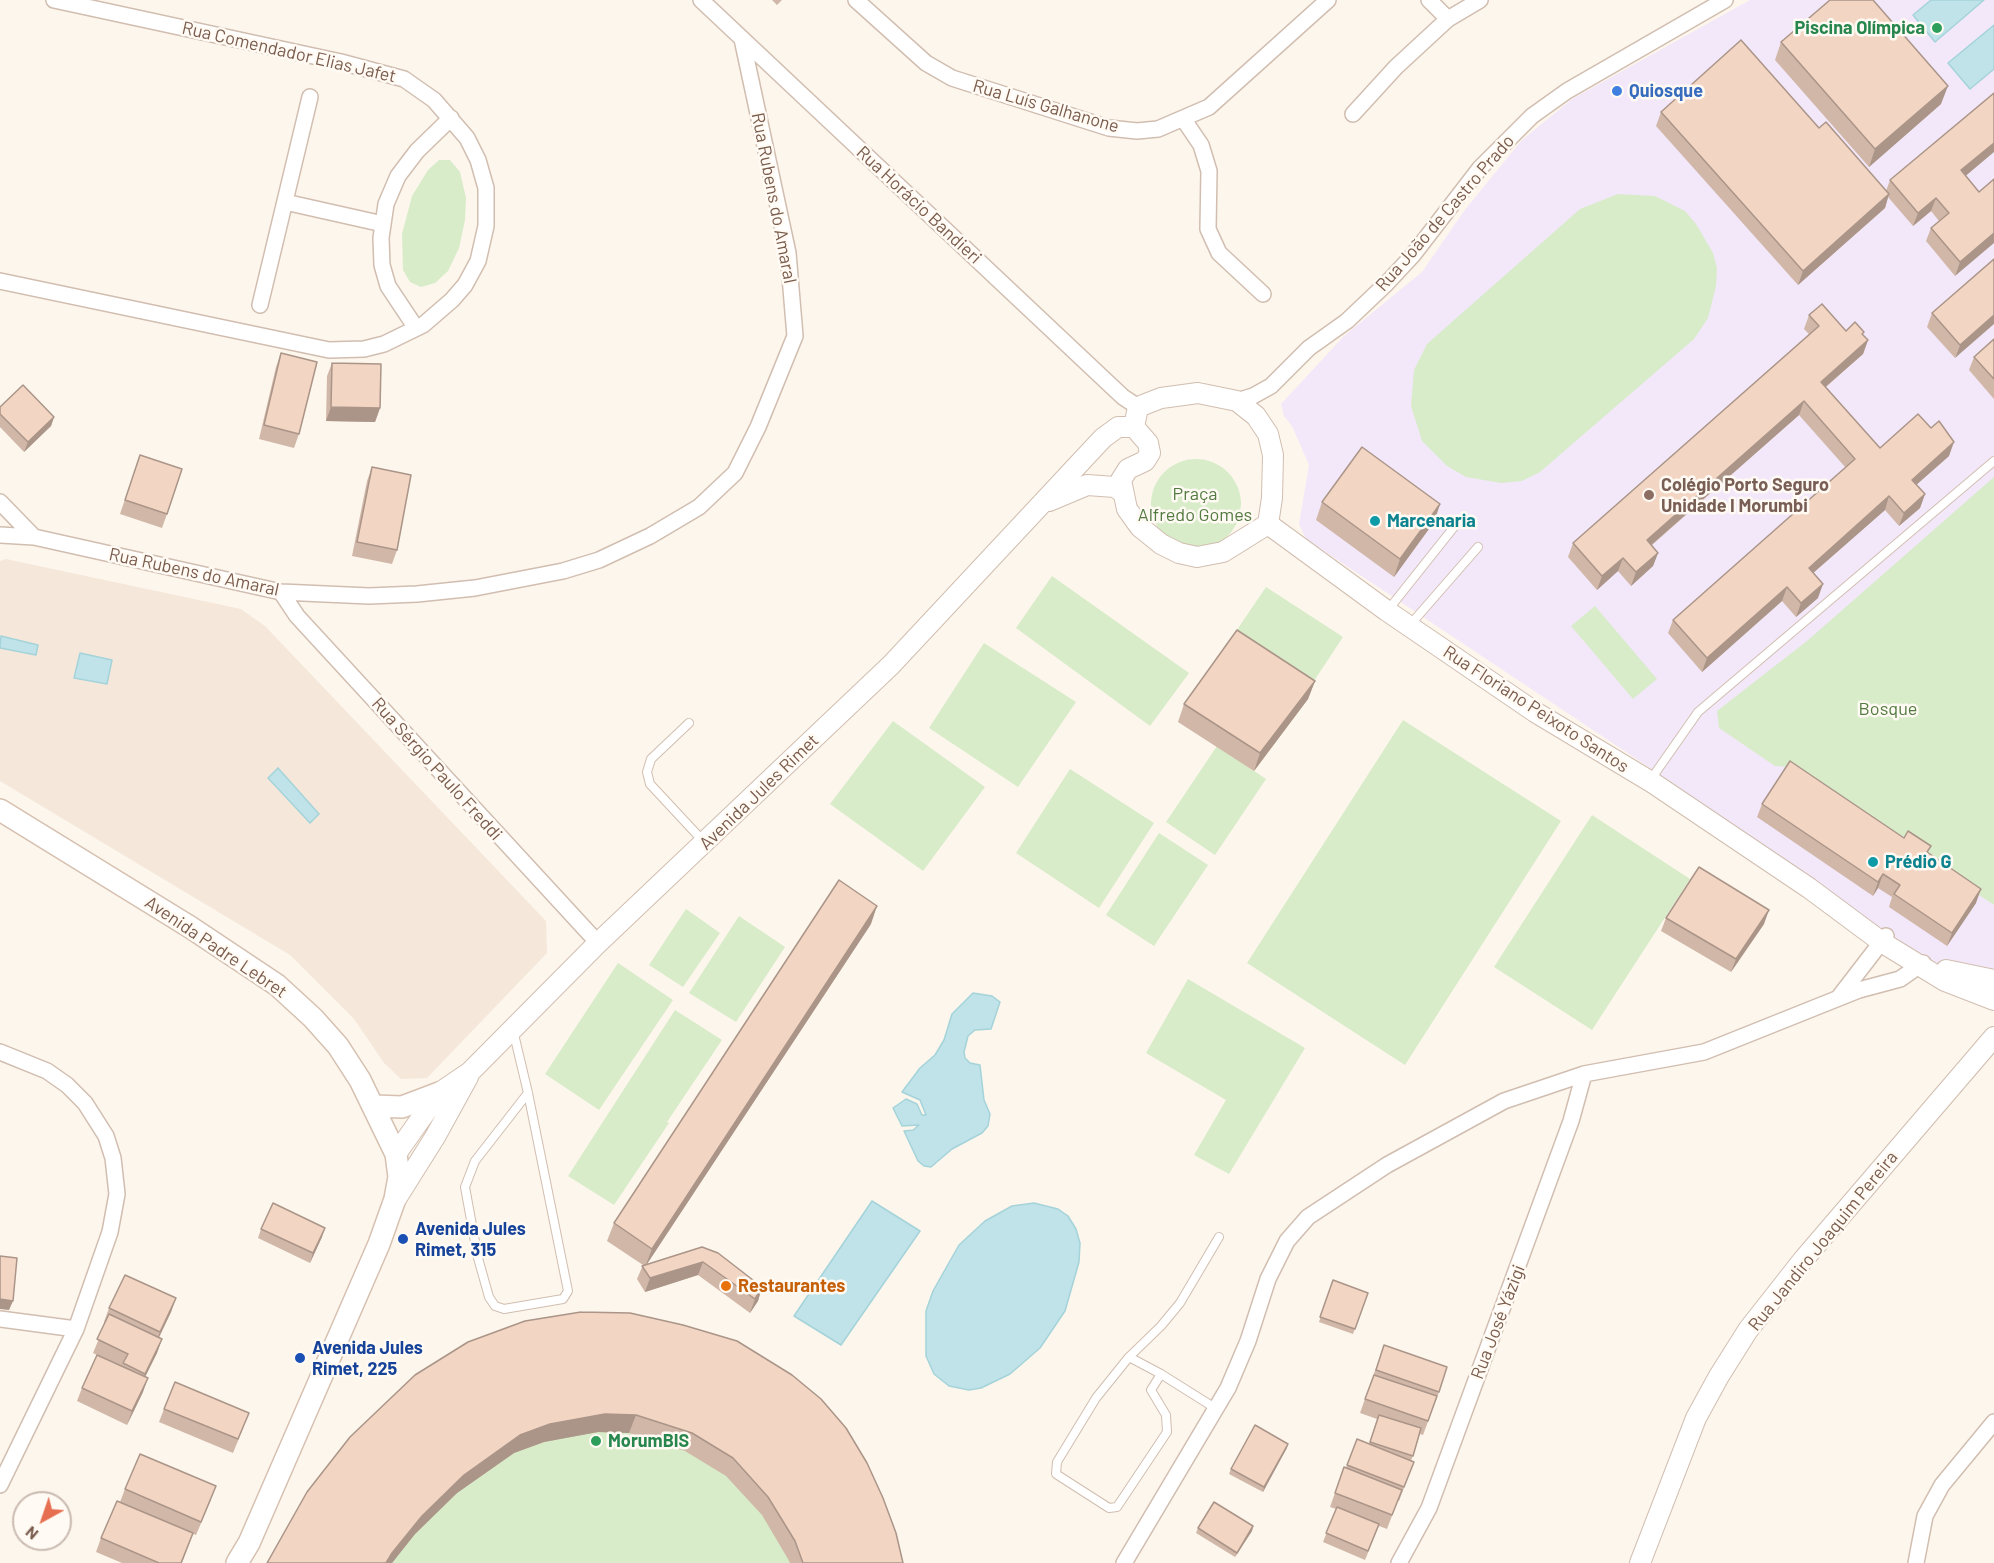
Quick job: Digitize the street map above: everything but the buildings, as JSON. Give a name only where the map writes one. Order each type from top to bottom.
[{"type":"main road","name":"Avenida Padre Lebret","points":[[0,810],[190,927],[277,985],[314,1018],[338,1046],[374,1106],[396,1154],[399,1177],[395,1199]]},
{"type":"main road","points":[[374,1106],[402,1107],[439,1094]]},
{"type":"main road","name":"Avenida Jules Rimet","points":[[237,1563],[249,1543],[361,1287],[395,1199]]},
{"type":"street","name":"Rua Comendador Elias Jafet","points":[[0,280],[328,350],[364,349],[416,328],[452,300],[465,285],[478,261],[486,226],[486,188],[478,160],[467,138],[451,118],[417,87],[391,74],[54,0]]},
{"type":"street","name":"Rua Horácio Bandieri","points":[[701,0],[1123,397],[1138,407]]},
{"type":"street","name":"Rua Luís Galhanone","points":[[856,0],[926,63],[952,78],[1109,128],[1137,131],[1158,129],[1184,120],[1209,107],[1328,0]]},
{"type":"street","points":[[1429,0],[1448,19]]},
{"type":"street","points":[[1353,114],[1396,67],[1448,19],[1480,0]]},
{"type":"street","name":"Rua João de Castro Prado","points":[[1237,401],[1253,396],[1271,386],[1309,348],[1347,321],[1387,284],[1480,168],[1532,116],[1567,91],[1725,0]]},
{"type":"street","name":"Rua Rubens do Amaral","points":[[0,535],[34,537],[281,591],[369,596],[475,588],[563,571],[599,560],[650,536],[699,507],[735,473],[758,427],[795,336],[788,253],[742,39]]},
{"type":"street","points":[[260,304],[310,97]]},
{"type":"street","points":[[416,328],[388,286],[382,265],[386,204],[398,176],[417,151],[451,118]]},
{"type":"street","points":[[1184,120],[1201,145],[1209,171],[1208,228],[1219,253],[1263,294]]},
{"type":"street","points":[[285,202],[383,224]]},
{"type":"street","points":[[1198,393],[1237,401],[1256,416],[1268,434],[1273,455],[1272,498],[1268,524],[1223,552],[1197,557],[1179,553],[1150,536],[1127,509],[1122,492],[1121,480],[1128,469],[1145,461],[1150,453],[1148,443],[1134,427],[1138,407],[1161,398],[1198,393]]},
{"type":"street","name":"Avenida Jules Rimet","points":[[396,1154],[439,1094],[470,1072],[598,943],[891,665],[1103,438],[1118,427],[1134,427]]},
{"type":"street","name":"Avenida Jules Rimet","points":[[1041,505],[1087,485],[1115,487],[1122,492]]},
{"type":"street","points":[[0,502],[34,537]]},
{"type":"street","name":"Rua Floriano Peixoto Santos","points":[[1268,524],[1387,611],[1535,712],[1653,783],[1945,981],[1994,1000]]},
{"type":"street","name":"Rua Sérgio Paulo Freddi","points":[[281,591],[297,616],[598,943]]},
{"type":"street","points":[[1837,999],[1884,940]]},
{"type":"street","points":[[1124,1563],[1228,1388],[1248,1341],[1268,1279],[1287,1241],[1308,1217],[1336,1197],[1442,1133],[1504,1101],[1584,1074],[1704,1052],[1837,999],[1900,979],[1921,964]]},
{"type":"street","name":"Rua Floriano Peixoto Santos","points":[[1921,964],[1964,976],[1994,980]]},
{"type":"street","name":"Rua Jandiro Joaquim Pereira","points":[[1640,1563],[1696,1418],[1748,1330],[1803,1260],[1994,1037]]},
{"type":"street","points":[[0,1052],[47,1071],[67,1084],[85,1103],[106,1136],[113,1158],[117,1194],[111,1232],[76,1329],[0,1485]]},
{"type":"street","name":"Avenida Jules Rimet","points":[[395,1199],[435,1137],[470,1072]]},
{"type":"street","name":"Rua José Yázigi","points":[[1399,1563],[1430,1508],[1559,1154],[1584,1074]]},
{"type":"street","points":[[0,1319],[76,1329]]},
{"type":"street","points":[[1916,1563],[1925,1516],[1941,1485],[1994,1422]]},
{"type":"lane","points":[[1653,783],[1656,772],[1698,712],[1994,460]]},
{"type":"lane","points":[[1387,611],[1458,522]]},
{"type":"lane","points":[[1409,626],[1478,547]]},
{"type":"lane","points":[[689,723],[651,759],[647,772],[650,784],[705,843]]},
{"type":"lane","points":[[513,1029],[528,1093],[568,1292],[563,1299],[504,1309],[495,1306],[489,1297],[478,1258],[465,1187],[475,1161],[528,1093]]},
{"type":"lane","points":[[1161,1374],[1151,1390],[1167,1415],[1167,1432],[1117,1507],[1109,1508],[1059,1476],[1055,1467],[1096,1398],[1129,1357],[1161,1326],[1180,1303],[1219,1237]]},
{"type":"lane","points":[[1129,1357],[1215,1408]]},
{"type":"shaded area","name":"Colégio Porto Seguro Unidade I Morumbi","points":[[1750,0],[1994,0],[1994,972],[1968,972],[1925,959],[1656,772],[1306,539],[1299,524],[1309,465],[1292,426],[1284,416],[1281,404],[1344,336],[1422,272],[1464,211],[1521,141],[1572,99]]},
{"type":"shaded area","points":[[6,559],[241,609],[265,626],[546,921],[547,953],[427,1078],[401,1079],[384,1063],[354,1019],[290,955],[0,781],[0,561]]},
{"type":"green space","points":[[439,160],[450,160],[460,172],[466,198],[465,220],[459,248],[448,271],[435,283],[421,287],[410,282],[403,270],[402,234],[412,196],[428,170]]},
{"type":"green space","points":[[1618,194],[1655,196],[1685,211],[1696,224],[1713,253],[1717,268],[1716,286],[1708,318],[1694,339],[1540,472],[1522,481],[1501,483],[1466,477],[1447,466],[1422,441],[1411,406],[1414,370],[1427,344],[1580,209]]},
{"type":"green space","name":"Praça Alfredo Gomes","points":[[1196,459],[1213,462],[1228,472],[1238,487],[1241,504],[1238,521],[1228,536],[1213,546],[1196,549],[1179,546],[1164,536],[1154,521],[1151,504],[1154,487],[1164,472],[1179,462]]},
{"type":"green space","name":"Bosque","points":[[1994,477],[1994,905],[1939,868],[1932,855],[1905,836],[1893,837],[1789,767],[1775,766],[1719,728],[1717,711],[1807,641]]},
{"type":"green space","points":[[1052,576],[1189,673],[1150,726],[1016,628]]},
{"type":"green space","points":[[1266,587],[1343,637],[1306,693],[1228,643]]},
{"type":"green space","points":[[1595,606],[1657,679],[1633,699],[1571,626]]},
{"type":"green space","points":[[984,643],[1076,702],[1018,787],[929,728]]},
{"type":"green space","points":[[1403,720],[1561,821],[1405,1065],[1247,963]]},
{"type":"green space","points":[[893,721],[985,787],[923,871],[830,804]]},
{"type":"green space","points":[[1217,746],[1266,779],[1215,855],[1166,822]]},
{"type":"green space","points":[[1070,769],[1154,823],[1099,908],[1016,853]]},
{"type":"green space","points":[[1592,815],[1690,879],[1592,1030],[1494,967]]},
{"type":"green space","points":[[1159,833],[1208,865],[1154,946],[1106,915]]},
{"type":"green space","points":[[686,909],[720,933],[683,987],[649,965]]},
{"type":"green space","points":[[739,916],[785,947],[736,1022],[689,993]]},
{"type":"green space","points":[[618,963],[673,1000],[599,1110],[545,1074]]},
{"type":"green space","points":[[1188,979],[1305,1048],[1229,1174],[1194,1155],[1226,1100],[1146,1053]]},
{"type":"green space","points":[[675,1010],[722,1040],[667,1122],[669,1123],[614,1205],[568,1176]]},
{"type":"green space","name":"MorumBIS","points":[[518,1339],[892,1563],[269,1563]]},
{"type":"water","name":"Piscina Olímpica","points":[[1931,0],[1984,0],[1935,42],[1913,15]]},
{"type":"water","points":[[1994,25],[1994,69],[1970,89],[1948,63]]},
{"type":"water","points":[[1,636],[38,645],[36,655],[0,648]]},
{"type":"water","points":[[80,653],[112,660],[107,684],[74,678]]},
{"type":"water","points":[[278,768],[319,814],[310,823],[268,778]]},
{"type":"water","points":[[973,993],[992,996],[1000,1002],[991,1029],[975,1030],[968,1036],[964,1052],[965,1058],[970,1063],[980,1065],[984,1100],[990,1114],[988,1126],[982,1133],[952,1149],[931,1167],[924,1166],[918,1161],[904,1131],[913,1130],[919,1125],[902,1126],[893,1108],[906,1099],[917,1104],[922,1115],[926,1115],[920,1100],[902,1092],[920,1068],[935,1055],[944,1040],[952,1014]]},
{"type":"water","points":[[872,1201],[920,1231],[841,1345],[794,1316]]},
{"type":"water","points":[[1034,1203],[1058,1209],[1068,1216],[1076,1229],[1080,1243],[1079,1262],[1065,1311],[1040,1348],[1010,1374],[981,1388],[969,1390],[949,1386],[934,1374],[926,1356],[926,1311],[933,1291],[959,1245],[985,1221],[1012,1206]]},
{"type":"place","name":"Piscina Olímpica","points":[[1937,28]]},
{"type":"place","name":"Quiosque","points":[[1617,91]]},
{"type":"place","name":"Colégio Porto Seguro Unidade I Morumbi","points":[[1649,495]]},
{"type":"place","name":"Marcenaria","points":[[1375,521]]},
{"type":"place","name":"Prédio G","points":[[1873,862]]},
{"type":"place","name":"Avenida Jules Rimet, 315","points":[[403,1239]]},
{"type":"place","name":"Restaurantes","points":[[726,1286]]},
{"type":"place","name":"Avenida Jules Rimet, 225","points":[[300,1358]]},
{"type":"place","name":"MorumBIS","points":[[596,1441]]}]
